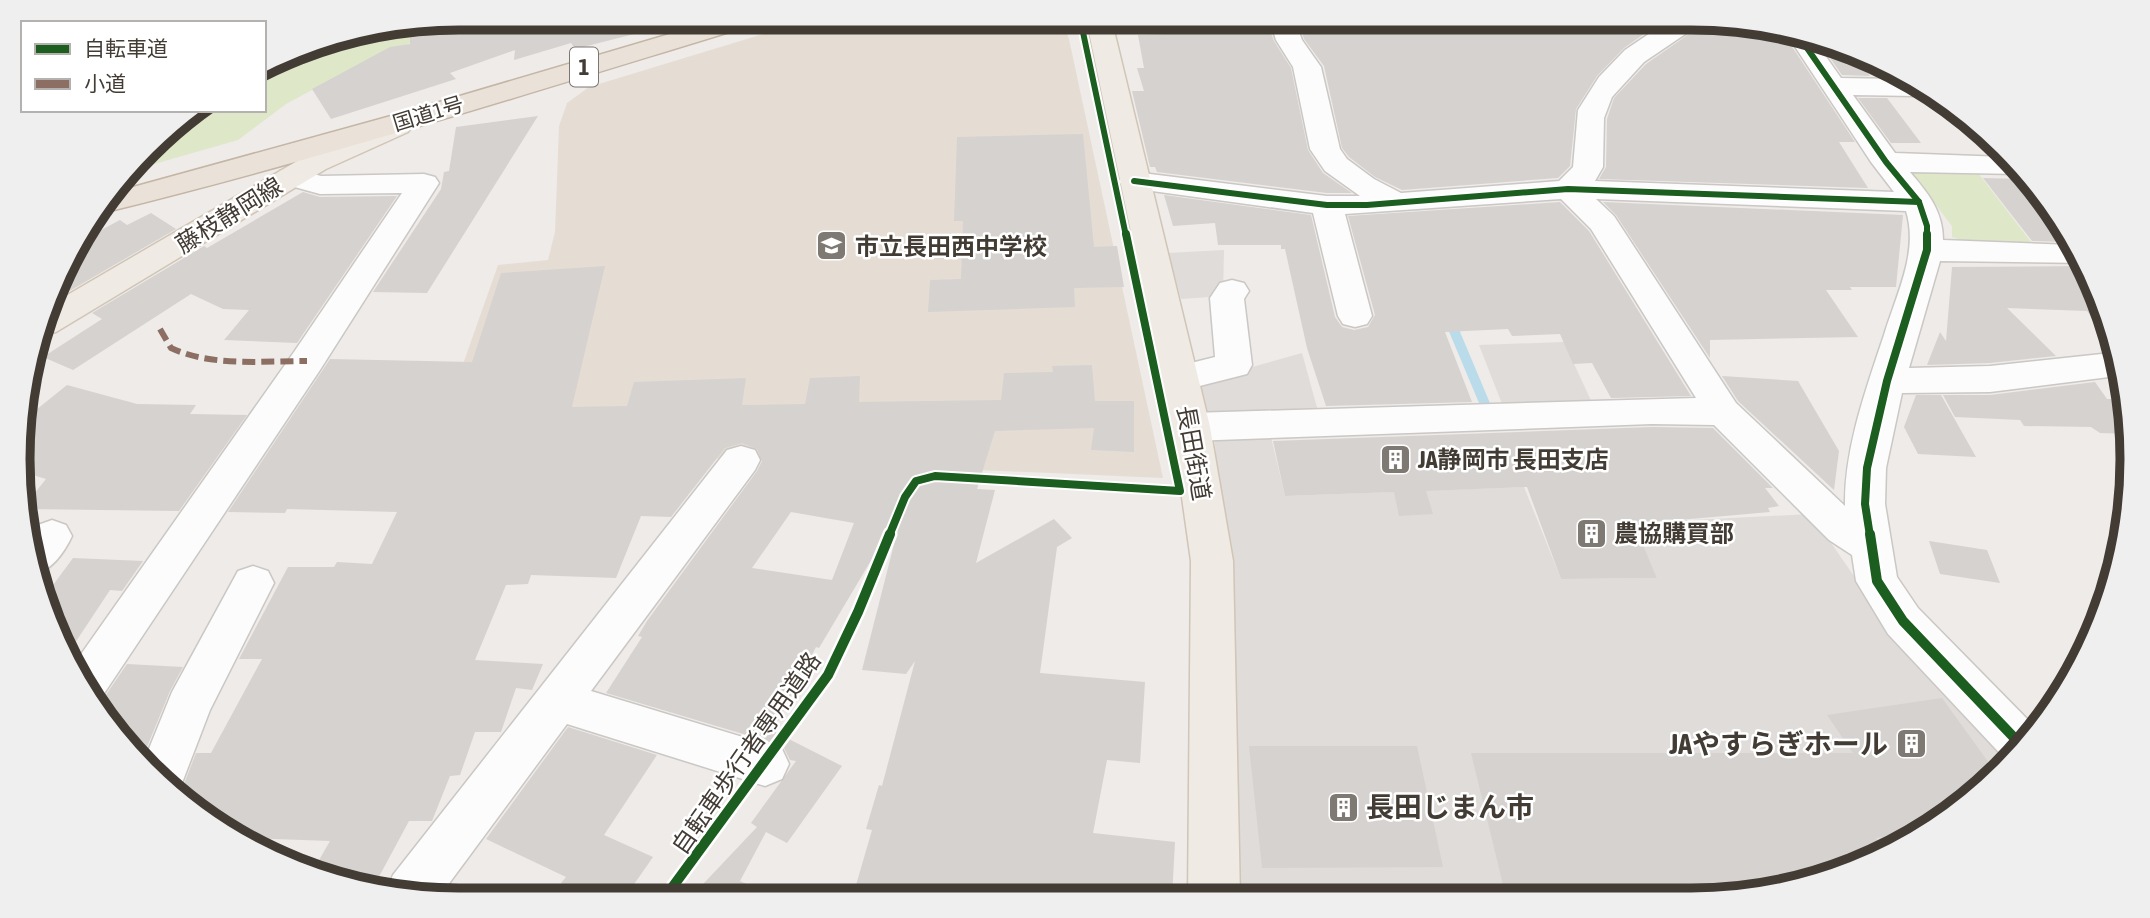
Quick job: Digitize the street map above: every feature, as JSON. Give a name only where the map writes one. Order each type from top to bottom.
[{"type":"highway","name":"国道1号","points":[[116,201],[184,184],[419,117],[707,30]]},
{"type":"main road","name":"長田街道","points":[[1101,30],[1191,427],[1212,561],[1214,888]]},
{"type":"main road","name":"藤枝静岡線","points":[[54,318],[315,163],[419,117]]},
{"type":"main road","points":[[184,184],[227,180],[237,188],[236,197],[220,217],[199,234]]},
{"type":"street","points":[[1285,30],[1307,67],[1325,149],[1336,165],[1363,185],[1394,202]]},
{"type":"street","points":[[1568,188],[1585,174],[1589,155],[1588,128],[1599,94],[1633,59],[1674,30]]},
{"type":"street","points":[[1805,45],[1886,162],[1919,202],[1927,226],[1927,250],[1887,380],[1867,468],[1866,504],[1877,581],[1903,621],[2016,740]]},
{"type":"street","points":[[1835,86],[1907,88]]},
{"type":"street","points":[[1886,162],[2005,166]]},
{"type":"street","points":[[89,678],[307,361],[424,183],[320,185],[291,177]]},
{"type":"street","points":[[1134,181],[1327,205],[1568,188],[1919,202]]},
{"type":"street","points":[[1568,188],[1603,223],[1723,412],[1843,529],[1870,546]]},
{"type":"street","points":[[1327,205],[1355,316]]},
{"type":"street","points":[[1927,250],[2069,255]]},
{"type":"street","points":[[1180,378],[1234,365],[1227,298],[1233,291]]},
{"type":"street","points":[[1887,380],[1990,379],[2110,365]]},
{"type":"street","points":[[1191,427],[1639,412],[1723,412]]},
{"type":"street","points":[[416,886],[741,460]]},
{"type":"street","points":[[164,771],[188,706],[253,583]]},
{"type":"street","points":[[557,701],[765,764]]},
{"type":"shaded area","name":"市立長田西中学校","points":[[777,30],[1066,30],[1163,478],[434,446],[498,265],[548,260],[555,232],[559,126],[567,103],[589,87]]},
{"type":"shaded area","points":[[1224,250],[1223,296],[1181,299],[1168,253]]},
{"type":"shaded area","points":[[1564,342],[1593,405],[1504,409],[1479,345]]},
{"type":"shaded area","points":[[1302,353],[1321,422],[1209,426],[1199,382]]},
{"type":"shaded area","points":[[1270,433],[1285,496],[1524,487],[1561,579],[1657,578],[1633,523],[1811,514],[1885,621],[2006,751],[1952,800],[1906,831],[1855,856],[1775,880],[1747,885],[1691,888],[1238,888],[1229,593],[1214,434]]},
{"type":"green space","points":[[436,31],[286,104],[238,140],[144,167],[176,136],[207,112],[266,112],[266,76],[269,74],[348,44],[403,33]]},
{"type":"green space","points":[[1910,171],[1978,173],[2034,246],[1974,244],[1952,237],[1952,226]]},
{"type":"building","points":[[459,30],[650,30],[575,49],[571,43],[514,60],[515,50],[450,73],[456,79],[331,119],[312,89],[390,47],[410,44],[410,37],[435,31]]},
{"type":"building","points":[[1270,30],[1291,68],[1308,150],[1323,173],[1352,193],[1327,193],[1157,172],[1155,167],[1150,167],[1132,91],[1144,91],[1137,68],[1144,68],[1138,35]]},
{"type":"building","points":[[1301,30],[1650,30],[1624,48],[1597,76],[1576,109],[1570,166],[1558,178],[1402,190],[1375,177],[1349,157],[1342,148],[1324,66],[1304,39]]},
{"type":"building","points":[[1695,30],[1747,33],[1788,41],[1855,142],[1839,142],[1868,188],[1599,179],[1606,167],[1607,119],[1614,98],[1646,64]]},
{"type":"building","points":[[1826,52],[1862,65],[1870,76],[1842,75]]},
{"type":"building","points":[[1858,98],[1887,98],[1921,143],[1891,143]]},
{"type":"building","points":[[538,116],[427,293],[373,292],[441,189],[444,172],[449,171],[456,127]]},
{"type":"building","points":[[1083,134],[1094,247],[1117,246],[1124,287],[1074,288],[1075,307],[928,312],[930,280],[961,279],[963,221],[954,221],[957,137]]},
{"type":"building","points":[[1983,178],[2016,179],[2062,242],[2032,241]]},
{"type":"building","points":[[303,192],[320,197],[397,196],[297,343],[224,340],[249,310],[223,309],[191,294],[73,370],[43,357],[102,319],[92,313],[204,246],[207,248]]},
{"type":"building","points":[[1164,195],[1311,215],[1335,317],[1342,327],[1354,330],[1368,327],[1375,315],[1348,216],[1560,202],[1589,231],[1691,396],[1611,398],[1592,363],[1573,364],[1560,334],[1512,336],[1508,329],[1445,332],[1472,402],[1326,406],[1307,348],[1285,249],[1281,249],[1281,245],[1218,245],[1215,223],[1173,226]]},
{"type":"building","points":[[1603,202],[1903,215],[1896,287],[1826,290],[1858,337],[1710,340],[1710,358],[1616,215]]},
{"type":"building","points":[[151,213],[176,229],[62,296],[93,234],[120,220],[127,225]]},
{"type":"building","points":[[605,266],[572,407],[627,406],[634,382],[746,378],[742,405],[805,404],[810,378],[860,376],[859,402],[1001,400],[1004,373],[1053,372],[1052,366],[1092,365],[1095,401],[1134,401],[1134,452],[1091,450],[1094,428],[995,431],[977,489],[995,490],[976,563],[1054,519],[1072,538],[1057,547],[1040,673],[1145,682],[1140,763],[1107,760],[1093,833],[1175,842],[1172,888],[855,888],[872,830],[866,829],[879,785],[882,786],[915,661],[906,674],[862,670],[904,505],[819,648],[816,647],[773,731],[842,766],[787,843],[766,832],[740,881],[755,888],[699,888],[757,827],[751,823],[796,761],[790,760],[783,746],[606,693],[642,637],[638,636],[647,621],[757,471],[762,461],[757,449],[742,443],[725,448],[671,517],[641,516],[616,578],[531,575],[528,584],[506,585],[475,660],[543,664],[532,690],[516,688],[501,732],[475,732],[460,775],[450,776],[432,821],[409,821],[377,880],[317,864],[330,841],[258,838],[198,800],[183,787],[196,753],[211,753],[262,659],[239,659],[288,567],[334,567],[337,562],[372,564],[397,512],[287,509],[285,513],[228,512],[330,359],[472,362],[501,273]],"holes":[[[791,512],[854,523],[832,580],[752,568]]]},
{"type":"building","points":[[2074,266],[2099,327],[2087,311],[2007,308],[2056,356],[1990,363],[1927,365],[1940,332],[1946,341],[1952,267]]},
{"type":"building","points":[[1722,376],[1798,381],[1839,451],[1834,490],[1738,401]]},
{"type":"building","points":[[2095,382],[2107,399],[2116,399],[2119,434],[2100,433],[2091,427],[2024,426],[2020,420],[1955,417],[1943,395],[1990,395]]},
{"type":"building","points":[[67,385],[137,404],[196,405],[190,414],[247,415],[179,511],[33,509],[32,497],[46,479],[31,474],[32,413]]},
{"type":"building","points":[[1916,395],[1941,395],[1976,457],[1918,454],[1904,427]]},
{"type":"building","points":[[1652,427],[1713,428],[1773,488],[1765,488],[1779,506],[1768,508],[1770,512],[1634,524],[1657,578],[1561,579],[1527,487],[1426,491],[1433,514],[1399,516],[1394,492],[1285,496],[1273,441]]},
{"type":"building","points":[[1929,541],[1987,550],[2000,583],[1940,574]]},
{"type":"building","points":[[73,558],[143,561],[122,591],[110,590],[73,646],[50,589]]},
{"type":"building","points":[[127,664],[183,667],[145,752],[103,699]]},
{"type":"building","points":[[1942,698],[1991,766],[1952,800],[1906,831],[1876,838],[1879,845],[1802,874],[1747,885],[1719,887],[1504,888],[1471,753],[1853,753],[1827,715]]},
{"type":"building","points":[[568,727],[657,755],[604,835],[653,857],[631,888],[571,888],[561,883],[566,877],[486,839]]},
{"type":"building","name":"長田じまん市","points":[[1249,746],[1417,746],[1443,867],[1262,868]]},
{"type":"waterway","points":[[1450,321],[1487,409]]},
{"type":"marked path","points":[[160,329],[165,342],[171,348],[198,357],[237,361],[307,361]]},
{"type":"cycle path","name":"自転車歩行者専用道路","points":[[672,888],[828,675],[858,612],[905,497],[916,481],[935,476],[1180,491],[1083,30]]},
{"type":"cycle path","points":[[1805,45],[1886,162],[1919,202],[1927,226],[1927,250],[1887,381],[1867,468],[1865,504],[1877,581],[1903,621],[2016,740]]},
{"type":"cycle path","points":[[1134,181],[1327,205],[1367,205],[1568,189],[1919,202]]},
{"type":"place","name":"市立長田西中学校","points":[[832,246]]},
{"type":"place","name":"JA静岡市 長田支店","points":[[1395,459]]},
{"type":"place","name":"農協購買部","points":[[1591,533]]},
{"type":"place","name":"JAやすらぎホール","points":[[1911,744]]},
{"type":"place","name":"長田じまん市","points":[[1343,807]]}]
